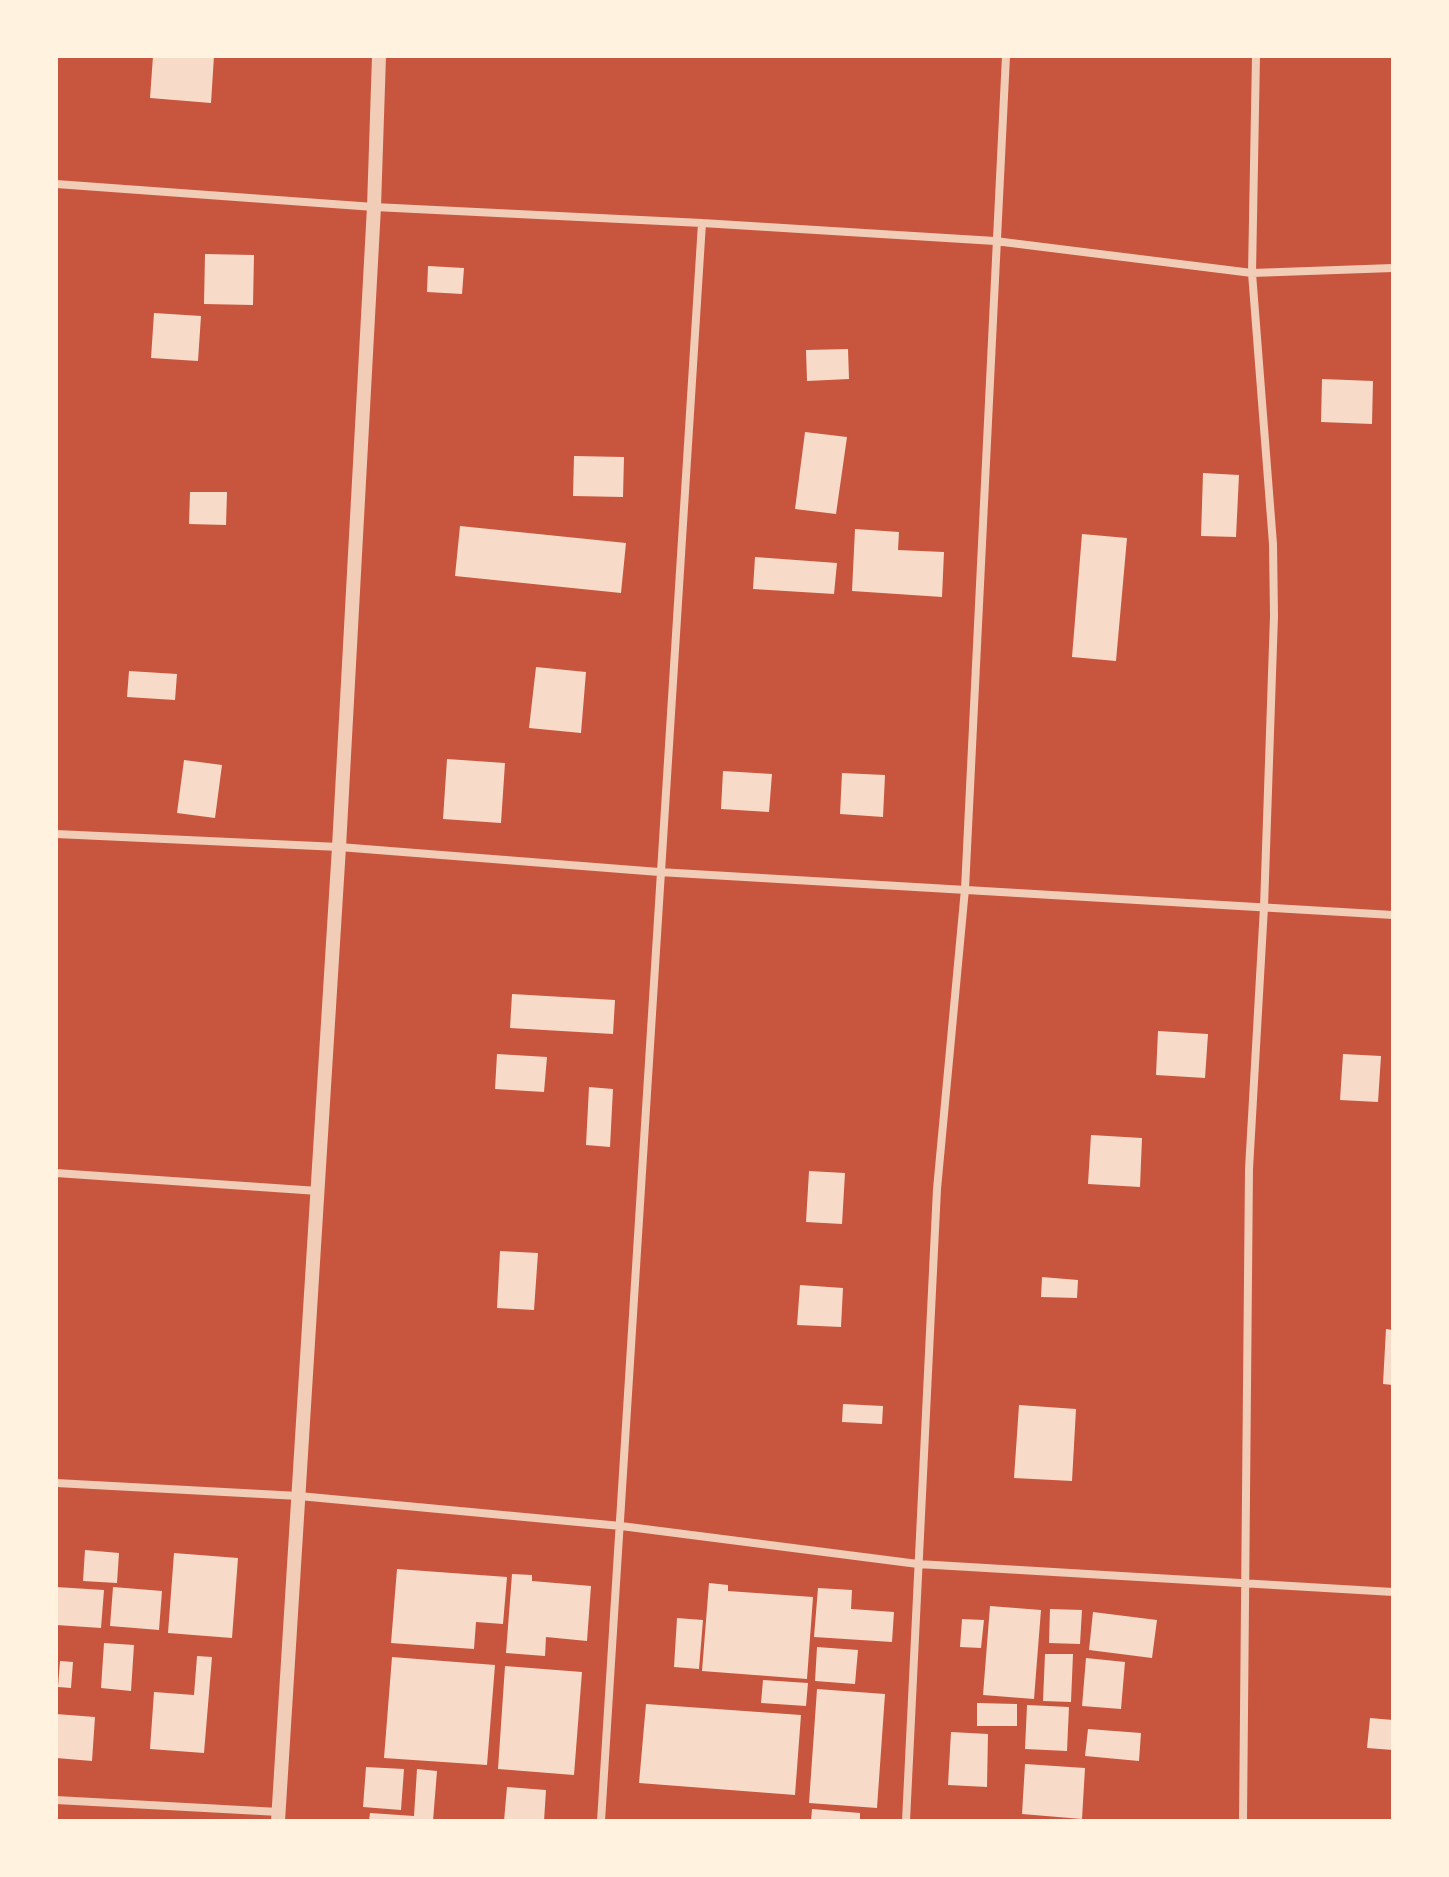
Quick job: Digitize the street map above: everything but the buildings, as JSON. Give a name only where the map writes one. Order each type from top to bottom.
[{"type":"street","points":[[56,1800],[278,1817],[339,847],[374,207],[379,56]]},
{"type":"street","points":[[906,1821],[937,1189],[965,889],[1006,56]]},
{"type":"street","points":[[1243,1821],[1249,1169],[1264,907],[1274,587],[1252,273],[1256,56]]},
{"type":"street","points":[[56,184],[374,207],[995,241],[1252,273],[1393,268]]},
{"type":"street","points":[[601,1821],[702,223]]},
{"type":"street","points":[[56,834],[339,847],[659,872],[1393,915]]},
{"type":"street","points":[[56,1173],[318,1191]]},
{"type":"street","points":[[56,1483],[299,1496],[621,1526],[918,1564],[1393,1592]]}]
